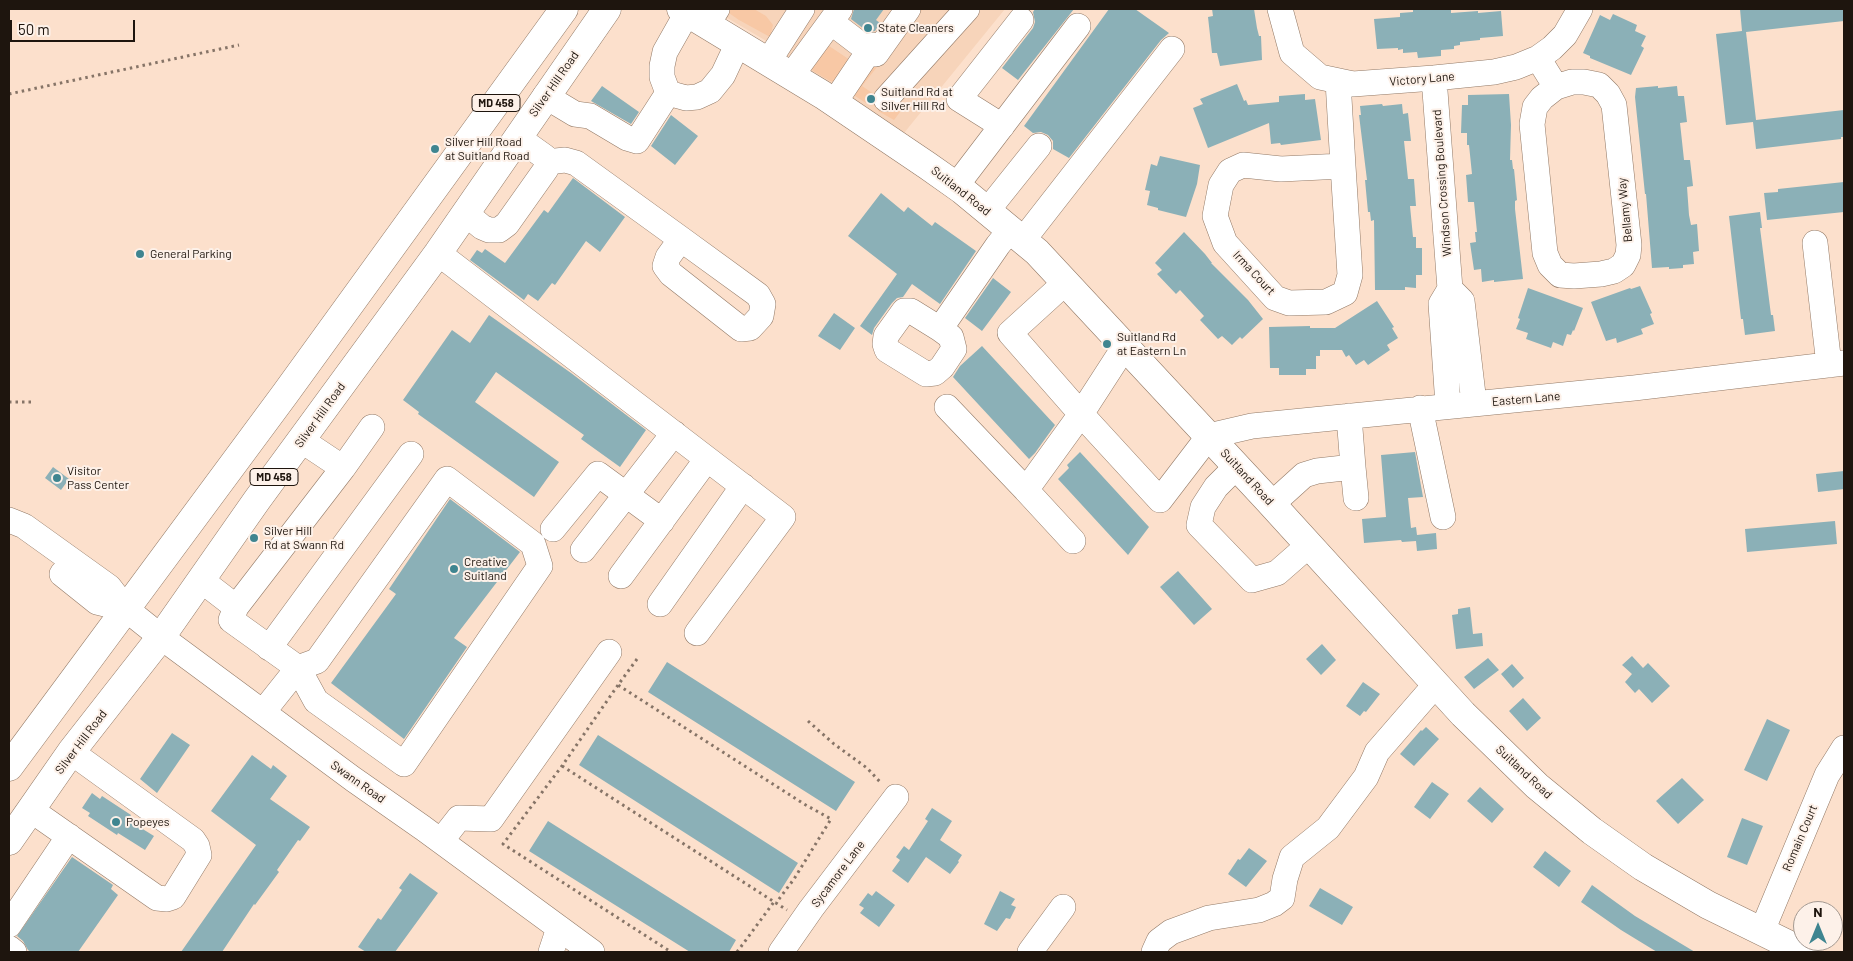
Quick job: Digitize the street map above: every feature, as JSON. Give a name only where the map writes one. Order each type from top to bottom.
[{"type":"main road","name":"MD 458","points":[[9,767],[564,9]]},
{"type":"main road","name":"Silver Hill Road","points":[[9,841],[71,752],[161,636],[438,253],[607,9]]},
{"type":"main road","name":"Suitland Road","points":[[698,14],[738,43],[834,103],[956,186],[1037,252],[1272,504],[1436,684],[1536,786],[1592,831],[1643,867],[1708,905],[1804,952]]},
{"type":"main road","points":[[329,332],[363,355]]},
{"type":"street","points":[[768,62],[802,9]]},
{"type":"street","points":[[881,33],[876,54],[908,9]]},
{"type":"street","points":[[886,99],[967,9]]},
{"type":"street","name":"Victory Lane","points":[[1280,9],[1292,53],[1320,77],[1353,84],[1434,78],[1516,68],[1538,58],[1552,48],[1565,35],[1580,9]]},
{"type":"street","points":[[668,93],[662,77],[665,52],[698,14]]},
{"type":"street","points":[[791,76],[835,15],[881,33]]},
{"type":"street","points":[[1002,126],[959,99],[1021,20]]},
{"type":"street","points":[[956,186],[1078,26]]},
{"type":"street","points":[[834,103],[881,33]]},
{"type":"street","points":[[668,93],[686,98],[698,97],[710,91],[723,75],[738,43]]},
{"type":"street","points":[[940,329],[998,245],[1017,235],[1172,50]]},
{"type":"street","points":[[1538,58],[1556,87]]},
{"type":"street","name":"Windson Crossing Boulevard","points":[[1434,78],[1450,289],[1441,304],[1448,405]]},
{"type":"street","name":"Irma Court","points":[[1338,80],[1350,275],[1345,292],[1326,302],[1289,303],[1275,298],[1226,243],[1215,216],[1221,185],[1230,171],[1244,165],[1281,169],[1343,166]]},
{"type":"street","name":"Bellamy Way","points":[[1572,82],[1584,82],[1599,86],[1608,94],[1614,105],[1629,245],[1628,255],[1623,264],[1614,271],[1592,275],[1560,274],[1550,265],[1545,254],[1532,124],[1535,107],[1542,98],[1556,87],[1572,82]]},
{"type":"street","points":[[545,96],[575,114],[590,116],[627,138],[637,141],[668,93]]},
{"type":"street","points":[[465,213],[482,227],[489,230],[499,230],[507,224],[546,169],[547,162],[545,157],[517,137]]},
{"type":"street","points":[[987,211],[1039,146]]},
{"type":"street","points":[[547,162],[565,160],[576,163],[681,239]]},
{"type":"street","points":[[1815,243],[1837,364]]},
{"type":"street","points":[[438,253],[783,517],[697,633]]},
{"type":"street","points":[[1066,282],[1010,333],[1160,500],[1209,436]]},
{"type":"street","name":"Windson Crossing Boulevard","points":[[1450,289],[1462,301],[1474,403]]},
{"type":"street","points":[[1026,490],[1081,414],[1125,346]]},
{"type":"street","name":"Eastern Lane","points":[[1209,436],[1252,426],[1634,388],[1837,364]]},
{"type":"street","points":[[946,407],[1073,541]]},
{"type":"street","points":[[1420,408],[1443,516]]},
{"type":"street","points":[[1349,416],[1356,498]]},
{"type":"street","points":[[263,712],[298,668],[317,661],[447,478],[533,544],[540,566],[404,764],[316,701],[298,668],[231,620],[236,608],[372,427]]},
{"type":"street","points":[[583,550],[674,433]]},
{"type":"street","points":[[301,440],[343,468]]},
{"type":"street","points":[[269,648],[411,454]]},
{"type":"street","points":[[621,576],[707,459]]},
{"type":"street","points":[[1236,466],[1216,487],[1203,506],[1199,525],[1252,580],[1277,573],[1309,545]]},
{"type":"street","points":[[1272,504],[1304,475],[1317,470],[1353,467]]},
{"type":"street","points":[[553,529],[598,474],[662,521]]},
{"type":"street","points":[[660,604],[743,486]]},
{"type":"street","points":[[9,520],[24,526],[108,587],[126,609]]},
{"type":"street","points":[[9,535],[98,602],[126,609]]},
{"type":"street","points":[[201,580],[236,608]]},
{"type":"street","name":"Swann Road","points":[[126,609],[263,712],[592,952]]},
{"type":"street","points":[[441,841],[459,818],[491,819],[609,652]]},
{"type":"street","points":[[1154,952],[1159,942],[1171,932],[1209,918],[1259,910],[1274,904],[1282,898],[1285,878],[1292,857],[1328,828],[1366,777],[1377,752],[1436,684]]},
{"type":"street","name":"Romain Court","points":[[1762,932],[1827,775],[1844,748]]},
{"type":"street","points":[[31,810],[157,898],[167,899],[173,897],[199,855],[194,840],[71,752]]},
{"type":"street","name":"Sycamore Lane","points":[[780,952],[896,797]]},
{"type":"street","points":[[9,925],[69,836]]},
{"type":"street","points":[[1030,952],[1063,906]]},
{"type":"street","points":[[551,952],[559,928]]},
{"type":"street","points":[[9,948],[14,952]]},
{"type":"path","points":[[9,94],[239,45]]},
{"type":"path","points":[[9,402],[34,402]]},
{"type":"path","points":[[637,659],[562,766],[504,844],[671,952]]},
{"type":"path","points":[[618,685],[804,804],[831,819],[794,879],[738,952]]},
{"type":"path","points":[[808,721],[834,744],[867,768],[896,797]]},
{"type":"path","points":[[562,766],[803,920]]},
{"type":"shaded area","points":[[712,9],[1005,9],[904,133],[794,64],[785,52]]},
{"type":"shaded area","points":[[727,9],[754,9],[766,16],[773,25],[770,37],[739,20],[726,11]]},
{"type":"shaded area","points":[[914,9],[923,9],[862,86],[900,112],[894,120],[878,111],[880,108],[868,101],[866,103],[852,94]]},
{"type":"shaded area","points":[[826,44],[850,60],[836,82],[830,81],[813,71],[810,66]]},
{"type":"building","points":[[854,9],[884,9],[876,20],[880,23],[875,31],[868,32],[851,19]]},
{"type":"building","points":[[1035,9],[1074,9],[1018,80],[1002,68],[1033,28],[1035,22],[1033,12]]},
{"type":"building","points":[[1109,9],[1135,9],[1169,33],[1161,40],[1069,158],[1053,149],[1053,141],[1048,135],[1041,132],[1033,133],[1024,126]]},
{"type":"building","points":[[1212,9],[1254,9],[1259,36],[1261,36],[1262,60],[1220,66],[1217,53],[1212,53],[1208,17],[1213,16]]},
{"type":"building","points":[[1413,9],[1451,9],[1451,13],[1501,11],[1503,36],[1460,42],[1460,45],[1454,46],[1454,49],[1441,50],[1441,56],[1418,58],[1417,52],[1403,53],[1403,49],[1398,50],[1398,48],[1377,49],[1374,19],[1400,17],[1400,13],[1413,12]]},
{"type":"building","points":[[1740,9],[1844,9],[1844,21],[1746,32],[1756,120],[1844,110],[1844,137],[1841,137],[1841,139],[1756,149],[1753,122],[1726,125],[1716,34],[1742,31]]},
{"type":"building","points":[[1613,14],[1637,25],[1635,31],[1646,36],[1641,46],[1644,48],[1631,75],[1590,58],[1590,56],[1583,53],[1600,15],[1610,20]]},
{"type":"building","points":[[1237,84],[1244,101],[1246,100],[1248,105],[1279,102],[1279,96],[1305,94],[1305,100],[1315,99],[1321,140],[1281,145],[1280,143],[1271,144],[1269,123],[1208,148],[1193,108],[1203,104],[1200,99]]},
{"type":"building","points":[[602,86],[639,112],[631,124],[591,101]]},
{"type":"building","points":[[1658,86],[1658,88],[1677,86],[1678,96],[1684,96],[1687,122],[1680,123],[1684,160],[1690,160],[1693,186],[1687,187],[1689,215],[1691,225],[1697,224],[1699,251],[1693,252],[1694,264],[1683,265],[1683,268],[1652,268],[1635,97],[1636,88]]},
{"type":"building","points":[[1509,94],[1511,125],[1510,160],[1512,160],[1514,169],[1517,200],[1515,201],[1515,209],[1523,279],[1482,282],[1481,269],[1474,270],[1470,243],[1476,242],[1475,232],[1477,232],[1474,202],[1468,202],[1466,175],[1472,174],[1467,133],[1461,133],[1462,105],[1468,105],[1468,95]]},
{"type":"building","points":[[1382,104],[1383,106],[1402,104],[1403,114],[1408,113],[1411,141],[1404,141],[1408,179],[1414,179],[1416,206],[1410,206],[1413,237],[1416,237],[1416,248],[1422,248],[1422,275],[1416,275],[1416,288],[1405,287],[1405,290],[1375,290],[1374,220],[1371,221],[1370,212],[1368,212],[1365,180],[1367,180],[1359,115],[1361,115],[1360,106]]},
{"type":"building","points":[[671,115],[698,136],[675,165],[651,146]]},
{"type":"building","points":[[1160,156],[1200,165],[1197,184],[1186,217],[1158,210],[1158,208],[1147,205],[1150,191],[1145,190],[1151,164],[1157,166]]},
{"type":"building","points":[[573,178],[625,217],[600,252],[586,241],[555,285],[552,283],[538,301],[528,294],[524,300],[470,260],[477,250],[482,253],[485,249],[505,263],[544,210],[548,213]]},
{"type":"building","points":[[1844,182],[1844,212],[1767,220],[1764,193],[1778,192],[1778,189]]},
{"type":"building","points":[[881,193],[904,212],[908,207],[932,226],[935,222],[976,251],[940,304],[912,284],[903,297],[897,298],[892,303],[874,328],[872,335],[860,326],[897,274],[848,236]]},
{"type":"building","points":[[1760,212],[1762,228],[1760,228],[1771,315],[1773,315],[1775,331],[1745,335],[1743,319],[1741,319],[1729,216]]},
{"type":"building","points":[[1184,232],[1211,263],[1248,300],[1263,319],[1242,339],[1240,337],[1232,345],[1222,336],[1218,339],[1200,320],[1204,316],[1180,290],[1176,294],[1157,274],[1162,270],[1155,263]]},
{"type":"building","points":[[993,278],[1011,292],[982,331],[965,318]]},
{"type":"building","points":[[1640,286],[1652,313],[1650,314],[1654,324],[1641,329],[1643,334],[1617,343],[1616,338],[1606,341],[1591,302]]},
{"type":"building","points":[[1528,288],[1583,308],[1574,331],[1571,335],[1567,334],[1563,346],[1553,342],[1551,348],[1526,339],[1528,333],[1516,329]]},
{"type":"building","points":[[1377,301],[1394,327],[1392,328],[1398,338],[1387,345],[1390,350],[1368,365],[1364,360],[1356,365],[1349,355],[1346,357],[1342,350],[1320,350],[1320,356],[1316,356],[1316,369],[1306,369],[1306,375],[1279,375],[1279,368],[1270,368],[1269,327],[1310,326],[1310,328],[1335,328]]},
{"type":"building","points":[[834,313],[855,328],[840,350],[818,336]]},
{"type":"building","points":[[489,315],[571,373],[646,430],[620,467],[581,439],[584,435],[496,372],[475,402],[559,462],[534,497],[418,414],[419,412],[403,400],[452,330],[470,343]]},
{"type":"building","points":[[982,346],[1055,425],[1029,459],[953,377],[960,366]]},
{"type":"building","points":[[1080,452],[1149,527],[1128,555],[1058,479],[1069,468],[1067,465]]},
{"type":"building","points":[[1415,452],[1423,497],[1408,498],[1411,528],[1416,527],[1417,535],[1436,533],[1437,549],[1417,551],[1416,541],[1402,542],[1401,540],[1364,543],[1362,519],[1386,517],[1381,455]]},
{"type":"building","name":"Visitor Pass Center","points":[[53,467],[69,479],[61,490],[45,478]]},
{"type":"building","points":[[1844,471],[1844,489],[1818,492],[1816,474]]},
{"type":"building","points":[[450,499],[520,552],[454,638],[467,647],[404,739],[331,683],[396,594],[389,589]]},
{"type":"building","points":[[1835,521],[1837,544],[1747,552],[1745,529]]},
{"type":"building","points":[[1178,571],[1212,609],[1194,625],[1160,587]]},
{"type":"building","points":[[1470,607],[1473,634],[1482,633],[1483,646],[1456,649],[1452,615],[1458,614],[1458,609]]},
{"type":"building","points":[[1322,644],[1336,660],[1321,675],[1306,659]]},
{"type":"building","points":[[1632,656],[1643,668],[1648,663],[1670,686],[1652,703],[1639,689],[1635,693],[1625,682],[1632,674],[1622,665]]},
{"type":"building","points":[[1488,658],[1499,670],[1474,689],[1464,677]]},
{"type":"building","points":[[667,662],[855,782],[836,811],[648,692]]},
{"type":"building","points":[[1512,664],[1524,678],[1513,688],[1501,674]]},
{"type":"building","points":[[1363,682],[1380,694],[1366,712],[1364,711],[1360,716],[1346,706]]},
{"type":"building","points":[[1523,698],[1541,718],[1527,731],[1509,711]]},
{"type":"building","points":[[1767,719],[1790,730],[1767,781],[1744,770]]},
{"type":"building","points":[[1426,727],[1439,739],[1414,766],[1400,754],[1421,730]]},
{"type":"building","points":[[172,733],[190,745],[157,793],[140,779]]},
{"type":"building","points":[[598,735],[798,863],[779,893],[579,765]]},
{"type":"building","points":[[252,755],[271,769],[273,765],[287,776],[270,799],[310,827],[300,841],[298,840],[277,870],[279,872],[254,904],[222,952],[181,952],[256,845],[211,811]]},
{"type":"building","points":[[1682,778],[1704,800],[1678,824],[1656,801]]},
{"type":"building","points":[[1432,782],[1449,794],[1430,819],[1414,807]]},
{"type":"building","points":[[1480,787],[1504,809],[1492,823],[1467,801]]},
{"type":"building","points":[[92,793],[100,799],[102,796],[131,815],[128,820],[154,836],[145,850],[88,816],[90,813],[82,808]]},
{"type":"building","points":[[932,808],[952,821],[940,840],[962,855],[950,874],[926,857],[908,883],[892,871],[900,860],[896,857],[904,846],[909,850],[928,821],[925,819]]},
{"type":"building","points":[[1742,818],[1763,826],[1747,865],[1727,857]]},
{"type":"building","points":[[548,821],[736,940],[729,952],[690,952],[529,851]]},
{"type":"building","points":[[1249,848],[1267,861],[1246,887],[1228,874],[1238,859],[1240,860]]},
{"type":"building","points":[[1545,851],[1571,871],[1559,887],[1533,867]]},
{"type":"building","points":[[72,857],[113,885],[111,889],[118,895],[78,952],[31,952],[17,936]]},
{"type":"building","points":[[410,873],[438,893],[395,952],[366,952],[358,947],[378,918],[381,920],[402,890],[399,888]]},
{"type":"building","points":[[1592,885],[1635,916],[1695,952],[1657,952],[1621,930],[1581,902]]},
{"type":"building","points":[[1320,888],[1353,907],[1342,925],[1309,906]]},
{"type":"building","points":[[876,891],[895,905],[879,927],[860,913],[864,908],[859,905],[868,893],[872,896]]},
{"type":"building","points":[[1000,891],[1015,899],[1011,905],[1016,907],[1010,919],[1006,918],[997,931],[984,924]]},
{"type":"place","name":"State Cleaners","points":[[868,28]]},
{"type":"place","name":"Suitland Rd at Silver Hill Rd","points":[[871,99]]},
{"type":"place","name":"Silver Hill Road at Suitland Road","points":[[435,149]]},
{"type":"place","name":"General Parking","points":[[140,254]]},
{"type":"place","name":"Suitland Rd at Eastern Ln","points":[[1107,344]]},
{"type":"place","name":"Visitor Pass Center","points":[[57,478]]},
{"type":"place","name":"Silver Hill Rd at Swann Rd","points":[[254,538]]},
{"type":"place","name":"Creative Suitland","points":[[454,569]]},
{"type":"place","name":"Popeyes","points":[[116,822]]}]
